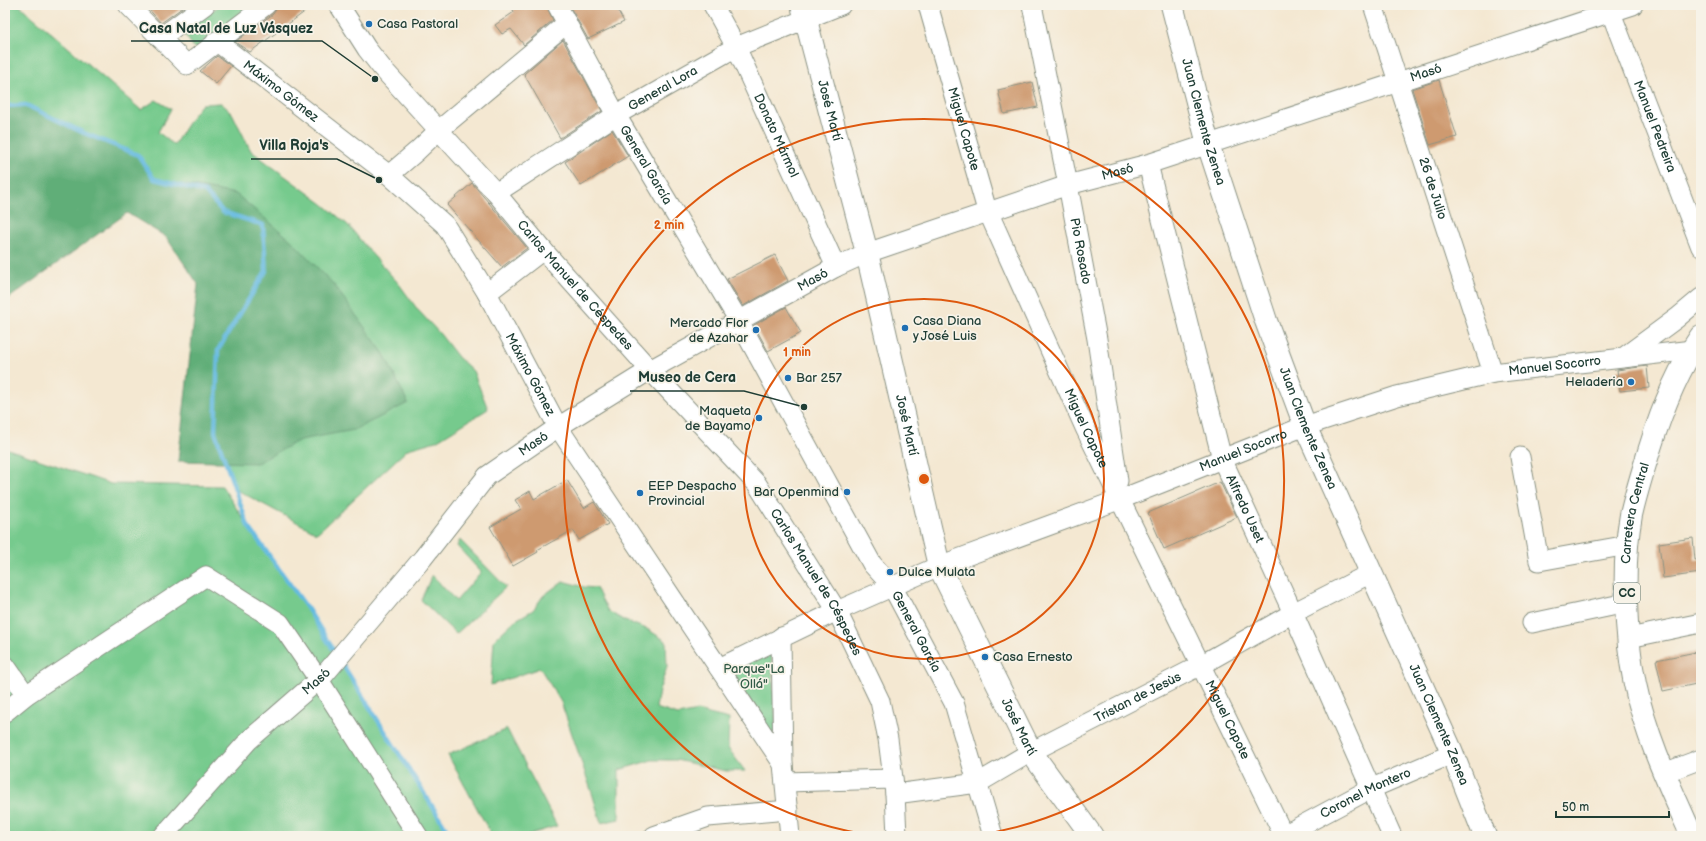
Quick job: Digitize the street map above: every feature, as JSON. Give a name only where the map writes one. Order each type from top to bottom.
[{"type":"main road","name":"Juan Clemente Zenea","points":[[1172,5],[1208,144],[1266,321],[1306,426],[1452,754],[1485,836]]},
{"type":"main road","name":"José Martí","points":[[805,12],[867,254],[939,566],[1031,752],[1092,836]]},
{"type":"main road","name":"Carretera Central","points":[[1692,836],[1664,773],[1642,710],[1635,684],[1626,603],[1628,545],[1631,516],[1639,483],[1666,401],[1679,372],[1698,345]]},
{"type":"street","points":[[128,5],[187,65],[266,5]]},
{"type":"street","points":[[160,38],[205,5]]},
{"type":"street","name":"Carlos Manuel de Céspedes","points":[[339,5],[371,54],[496,193],[543,250],[650,370],[757,484],[837,611],[880,701],[888,739],[894,787],[897,836]]},
{"type":"street","name":"General García","points":[[557,5],[616,115],[739,321],[872,564],[892,586],[954,703],[993,836]]},
{"type":"street","name":"Donato Mármol","points":[[714,5],[736,47],[836,267]]},
{"type":"street","name":"General Lora","points":[[496,193],[616,115],[736,47],[805,12],[841,5]]},
{"type":"street","name":"Miguel Capote","points":[[928,5],[989,213],[1086,430],[1121,499],[1283,836]]},
{"type":"street","name":"Pio Rosado","points":[[1032,5],[1097,339],[1121,499]]},
{"type":"street","name":"26 de Julio","points":[[1373,5],[1493,372]]},
{"type":"street","name":"Masó","points":[[163,836],[249,740],[322,678],[423,558],[487,476],[558,427],[650,370],[836,267],[867,254],[1068,185],[1148,164],[1610,9],[1634,5]]},
{"type":"street","name":"Manuel Pedreira","points":[[1610,9],[1701,247]]},
{"type":"street","points":[[389,175],[418,151],[439,130],[567,23]]},
{"type":"street","name":"Máximo Gómez","points":[[216,42],[389,175],[445,225],[488,293],[558,427],[719,668],[784,773]]},
{"type":"street","name":"Alfredo Uset","points":[[1148,164],[1222,459],[1293,613],[1392,836]]},
{"type":"street","points":[[488,293],[543,250]]},
{"type":"street","points":[[1621,359],[1677,318],[1701,298]]},
{"type":"street","name":"Manuel Socorro","points":[[719,668],[837,611],[939,566],[1121,499],[1306,426],[1397,396],[1493,372],[1621,359],[1698,345]]},
{"type":"street","points":[[1520,457],[1539,561],[1628,545]]},
{"type":"street","name":"Tristan de Jesùs","points":[[784,773],[894,787],[978,783],[1031,752],[1201,665],[1293,613],[1371,573]]},
{"type":"street","points":[[5,712],[26,695],[206,576],[280,623],[322,678],[418,836]]},
{"type":"street","points":[[1532,623],[1626,603]]},
{"type":"street","points":[[1629,638],[1701,624]]},
{"type":"street","name":"Máximo Gómez","points":[[781,637],[784,773],[790,836]]},
{"type":"street","points":[[5,665],[26,695]]},
{"type":"street","name":"Coronel Montero","points":[[1283,836],[1370,789],[1452,754]]},
{"type":"street","points":[[1664,773],[1701,759]]},
{"type":"street","points":[[654,836],[708,817],[788,810]]},
{"type":"green space","points":[[5,5],[19,5],[141,110],[156,100],[171,109],[158,132],[174,145],[193,115],[202,104],[221,103],[232,113],[251,151],[323,204],[348,225],[399,284],[418,310],[458,357],[473,371],[488,409],[436,441],[408,449],[317,533],[235,489],[215,432],[266,271],[154,179],[138,155],[84,133],[26,105],[5,106]]},
{"type":"green space","points":[[220,5],[255,5],[195,49],[183,32]]},
{"type":"green space","points":[[26,105],[84,133],[138,155],[154,179],[236,194],[292,241],[334,285],[384,354],[408,403],[354,430],[300,440],[257,463],[178,461],[198,284],[166,237],[127,213],[5,301],[5,106]]},
{"type":"green space","points":[[5,448],[111,484],[222,486],[248,526],[307,608],[433,807],[448,836],[5,836]]},
{"type":"green space","points":[[460,540],[506,587],[456,634],[421,600],[432,575],[456,601],[481,572],[457,546]]},
{"type":"green space","points":[[563,581],[584,587],[596,588],[608,611],[625,621],[647,629],[666,641],[667,667],[659,691],[656,708],[678,715],[697,711],[729,719],[728,748],[745,771],[726,771],[676,760],[652,760],[619,770],[619,819],[601,823],[561,702],[540,668],[491,685],[494,640],[514,621],[533,610],[543,596]]},
{"type":"green space","name":"Parque\"La Ollá\"","points":[[771,651],[777,741],[728,669]]},
{"type":"green space","points":[[507,729],[557,826],[524,836],[492,836],[448,755]]},
{"type":"building","points":[[145,5],[186,5],[161,23]]},
{"type":"building","points":[[279,5],[314,5],[250,52],[235,42],[273,14]]},
{"type":"building","points":[[511,5],[546,5],[553,20],[524,45],[511,29],[502,34],[495,25],[514,12]]},
{"type":"building","points":[[569,5],[615,5],[624,22],[588,39]]},
{"type":"building","points":[[563,40],[602,111],[560,138],[524,74]]},
{"type":"building","points":[[217,56],[231,66],[216,84],[200,71]]},
{"type":"building","points":[[1439,80],[1457,137],[1430,145],[1412,89]]},
{"type":"building","points":[[1032,82],[1038,107],[1004,114],[998,90]]},
{"type":"building","points":[[612,130],[628,156],[581,186],[565,162]]},
{"type":"building","points":[[472,183],[527,248],[502,267],[447,205]]},
{"type":"building","points":[[775,255],[788,281],[743,306],[727,279]]},
{"type":"building","points":[[786,307],[801,333],[768,351],[754,325]]},
{"type":"building","points":[[1647,366],[1649,388],[1620,391],[1617,370]]},
{"type":"building","points":[[567,480],[584,508],[594,502],[608,524],[579,540],[573,530],[537,550],[538,552],[513,566],[490,527],[521,509],[515,500],[530,491],[534,499]]},
{"type":"building","points":[[1220,482],[1237,517],[1164,549],[1148,513]]},
{"type":"building","points":[[1693,538],[1695,560],[1701,559],[1701,573],[1663,578],[1659,543]]},
{"type":"building","points":[[1701,651],[1701,683],[1663,691],[1656,660]]},
{"type":"waterway","points":[[5,106],[26,105],[84,133],[138,155],[154,179],[205,192],[223,212],[263,225],[266,271],[218,350],[215,432],[248,526],[307,608],[336,654]]},
{"type":"waterway","points":[[341,662],[451,836]]},
{"type":"place","name":"Casa Pastoral","points":[[369,24]]},
{"type":"place","name":"Casa Natal de Luz Vásquez","points":[[375,79]]},
{"type":"place","name":"Villa Roja's","points":[[379,180]]},
{"type":"place","name":"Casa Diana y José Luis","points":[[905,328]]},
{"type":"place","name":"Mercado Flor de Azahar","points":[[756,330]]},
{"type":"place","name":"Bar 257","points":[[788,378]]},
{"type":"place","name":"Heladeria","points":[[1631,382]]},
{"type":"place","name":"Museo de Cera","points":[[804,407]]},
{"type":"place","name":"Maqueta de Bayamo","points":[[759,418]]},
{"type":"place","name":"Bar Openmind","points":[[847,492]]},
{"type":"place","name":"EEP Despacho Provincial","points":[[640,493]]},
{"type":"place","name":"Dulce Mulata","points":[[890,572]]},
{"type":"place","name":"Casa Ernesto","points":[[985,657]]}]
